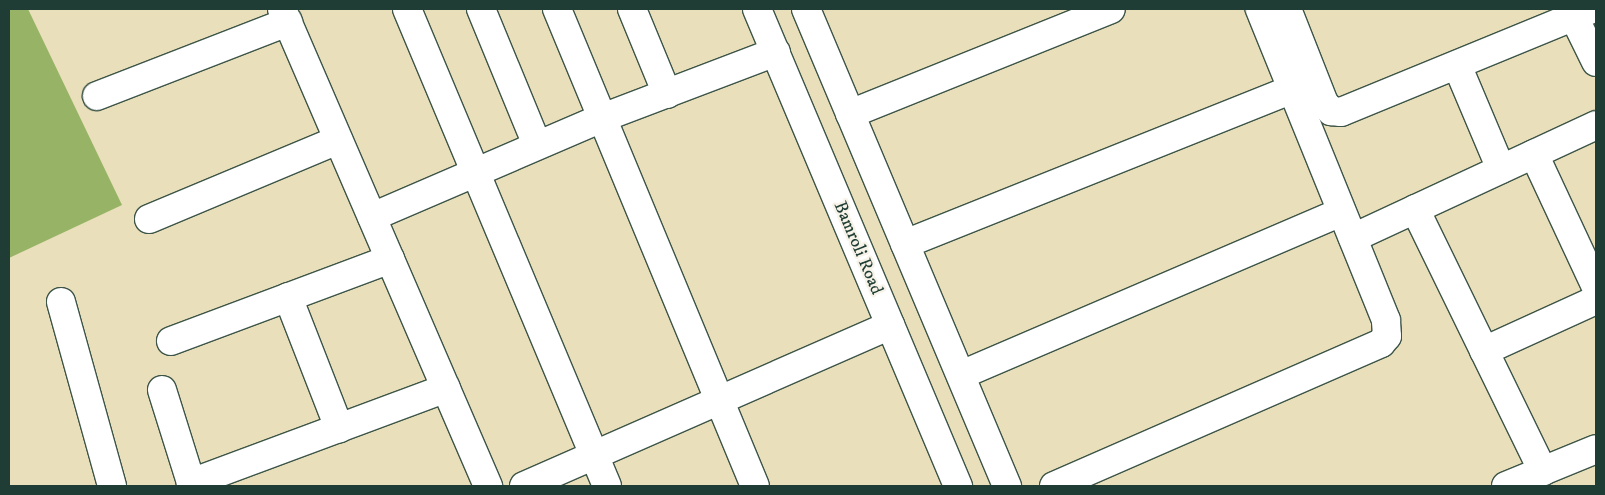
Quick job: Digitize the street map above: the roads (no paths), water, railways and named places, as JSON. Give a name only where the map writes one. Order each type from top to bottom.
[{"type":"street","points":[[407,9],[607,486]]},
{"type":"street","points":[[481,9],[537,145]]},
{"type":"street","points":[[556,9],[754,486]]},
{"type":"street","points":[[632,9],[667,94]]},
{"type":"street","name":"Bamroli Road","points":[[757,9],[958,486]]},
{"type":"street","points":[[806,9],[1007,486]]},
{"type":"street","points":[[850,114],[1111,9]]},
{"type":"street","points":[[1054,486],[1380,343],[1387,336],[1389,328],[1260,9]]},
{"type":"street","points":[[1288,9],[1324,103],[1330,111],[1341,112],[1583,13],[1596,62]]},
{"type":"street","points":[[98,96],[285,15],[488,486]]},
{"type":"street","points":[[372,217],[475,171],[602,118],[776,52]]},
{"type":"street","points":[[1457,65],[1502,169]]},
{"type":"street","points":[[906,244],[1292,89]]},
{"type":"street","points":[[1353,238],[1596,125]]},
{"type":"street","points":[[149,219],[338,140]]},
{"type":"street","points":[[1534,154],[1596,287]]},
{"type":"street","points":[[1415,209],[1543,471]]},
{"type":"street","points":[[961,375],[1342,212]]},
{"type":"street","points":[[171,341],[390,259]]},
{"type":"street","points":[[288,297],[339,428]]},
{"type":"street","points":[[1484,351],[1596,300]]},
{"type":"street","points":[[61,302],[112,486]]},
{"type":"street","points":[[524,486],[890,325]]},
{"type":"street","points":[[162,390],[192,485],[446,388]]},
{"type":"street","points":[[1506,486],[1596,449]]}]
